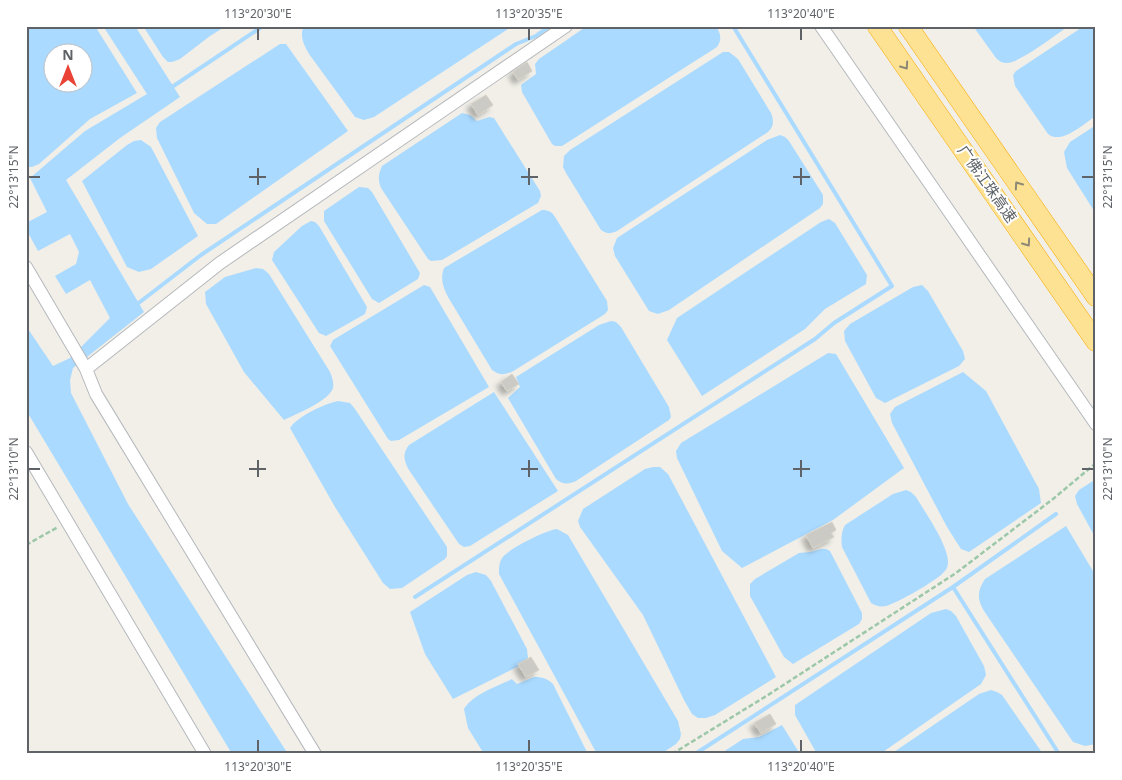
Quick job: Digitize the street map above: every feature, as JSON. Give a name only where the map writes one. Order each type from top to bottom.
[{"type":"highway","name":"广佛江珠高速","points":[[877,26],[1096,342]]},
{"type":"highway","name":"广佛江珠高速","points":[[908,26],[1096,297]]},
{"type":"street","points":[[86,369],[220,263],[566,26]]},
{"type":"street","points":[[822,26],[1096,424]]},
{"type":"street","points":[[26,267],[86,369],[96,394],[315,754]]},
{"type":"street","points":[[26,452],[205,754]]},
{"type":"path","points":[[672,754],[776,690],[956,573],[1053,499],[1096,462]]},
{"type":"path","points":[[26,546],[68,522]]},
{"type":"water","points":[[26,26],[95,26],[137,93],[90,119],[39,164],[26,167]]},
{"type":"water","points":[[103,26],[135,26],[180,97],[120,138],[66,180],[144,312],[73,368],[70,380],[71,393],[128,504],[288,754],[232,754],[26,410],[26,326],[53,366],[70,358],[110,318],[90,280],[66,294],[55,276],[76,264],[79,252],[70,234],[38,251],[26,229],[26,223],[47,212],[30,178],[85,131],[147,94]]},
{"type":"water","points":[[143,26],[226,26],[180,59],[168,62]]},
{"type":"water","points":[[304,26],[507,26],[508,29],[374,117],[364,120],[355,117],[309,54],[302,37]]},
{"type":"water","points":[[587,26],[716,26],[720,39],[717,47],[562,146],[555,146],[552,144],[522,92],[521,85],[536,74],[535,64],[539,59]]},
{"type":"water","points":[[973,26],[1069,26],[1021,58],[1004,63],[996,58]]},
{"type":"water","points":[[1084,26],[1096,26],[1096,116],[1066,135],[1054,137],[1048,134],[1015,86],[1013,75],[1016,71]]},
{"type":"water","points":[[280,44],[286,44],[348,131],[216,224],[207,224],[194,213],[157,138],[156,128],[160,122]]},
{"type":"water","points":[[723,52],[729,52],[738,59],[771,113],[773,123],[770,130],[617,231],[609,233],[601,230],[563,167],[564,156],[570,150]]},
{"type":"water","points":[[462,113],[470,115],[477,121],[489,117],[494,118],[540,191],[541,196],[538,203],[442,260],[431,261],[381,188],[379,175],[382,166]]},
{"type":"water","points":[[1096,125],[1096,214],[1067,168],[1064,152],[1070,142]]},
{"type":"water","points":[[780,135],[789,141],[823,195],[823,204],[820,208],[669,310],[658,314],[649,311],[615,256],[613,248],[617,238],[767,140]]},
{"type":"water","points":[[141,140],[151,147],[198,236],[151,269],[139,272],[127,267],[82,181],[127,145]]},
{"type":"water","points":[[359,187],[368,188],[372,192],[420,273],[418,279],[379,303],[372,299],[324,221],[324,211]]},
{"type":"water","points":[[542,210],[554,215],[607,301],[608,310],[605,314],[515,370],[501,374],[492,370],[448,297],[442,276],[444,268]]},
{"type":"water","points":[[829,219],[835,223],[867,275],[866,284],[825,309],[805,329],[702,396],[667,340],[677,318],[821,222]]},
{"type":"water","points":[[311,221],[319,226],[367,307],[365,314],[326,336],[319,333],[272,260],[274,252],[302,226]]},
{"type":"water","points":[[256,268],[263,269],[269,274],[330,372],[333,382],[333,388],[325,398],[312,407],[284,420],[244,372],[206,304],[205,292],[225,277]]},
{"type":"water","points":[[424,285],[430,287],[489,387],[399,440],[391,441],[330,346],[333,340]]},
{"type":"water","points":[[922,285],[928,291],[963,351],[965,359],[959,366],[885,403],[876,398],[845,341],[844,331],[850,324],[913,287]]},
{"type":"water","points":[[611,321],[616,322],[621,327],[669,407],[671,417],[576,481],[564,483],[556,479],[508,398],[520,387],[516,377],[599,325]]},
{"type":"water","points":[[828,353],[836,354],[904,468],[833,520],[742,568],[722,551],[677,458],[676,451],[681,443]]},
{"type":"water","points":[[963,372],[986,391],[1039,489],[1041,503],[969,552],[961,549],[947,527],[892,423],[890,414],[895,407]]},
{"type":"water","points":[[494,392],[558,491],[470,546],[464,547],[459,544],[409,470],[405,461],[405,454],[409,445]]},
{"type":"water","points":[[338,401],[350,403],[355,409],[447,547],[445,559],[402,588],[390,589],[383,583],[335,507],[290,428],[299,419],[312,411]]},
{"type":"water","points":[[660,467],[668,474],[776,677],[715,715],[706,718],[698,718],[692,714],[643,615],[580,527],[578,521],[583,509],[645,469]]},
{"type":"water","points":[[1096,479],[1096,539],[1077,504],[1075,496],[1079,490]]},
{"type":"water","points":[[906,490],[916,497],[936,529],[945,548],[948,566],[939,577],[916,591],[886,606],[878,606],[871,603],[842,547],[842,533],[845,525],[893,494]]},
{"type":"water","points":[[1066,526],[1096,576],[1096,744],[1085,746],[1073,742],[984,611],[979,599],[980,587],[985,579]]},
{"type":"water","points":[[557,529],[568,535],[678,721],[681,734],[680,739],[661,754],[597,754],[499,574],[500,562],[506,554],[528,540]]},
{"type":"water","points":[[821,549],[830,551],[862,613],[862,619],[859,624],[793,664],[784,657],[750,596],[750,584],[755,579],[799,553]]},
{"type":"water","points":[[476,572],[486,575],[491,581],[527,649],[528,658],[523,664],[453,699],[425,654],[410,612],[467,575]]},
{"type":"water","points":[[946,609],[956,616],[984,666],[986,675],[981,684],[880,754],[817,754],[795,715],[795,705],[931,613]]},
{"type":"water","points":[[534,677],[544,678],[553,684],[588,754],[484,754],[468,728],[464,709],[473,699],[492,688],[512,679],[517,684]]},
{"type":"water","points":[[991,690],[1002,695],[1043,754],[891,754],[979,694]]},
{"type":"water","points":[[782,725],[800,754],[720,754],[743,739],[759,737]]},
{"type":"building","points":[[527,62],[532,71],[518,80],[513,72]]},
{"type":"building","points":[[486,95],[493,105],[478,115],[471,104]]},
{"type":"building","points":[[512,374],[519,384],[507,391],[501,382]]},
{"type":"building","points":[[832,522],[836,530],[831,533],[834,537],[813,548],[806,535]]},
{"type":"building","points":[[531,657],[539,670],[526,677],[518,664]]},
{"type":"building","points":[[770,714],[776,724],[761,733],[754,723]]},
{"type":"waterway","points":[[169,89],[263,26]]},
{"type":"waterway","points":[[136,305],[201,255],[516,44],[536,36],[550,26]]},
{"type":"waterway","points":[[415,597],[815,339],[834,323],[892,286],[733,26]]},
{"type":"waterway","points":[[695,754],[953,587],[1056,514]]},
{"type":"waterway","points":[[953,587],[1059,754]]}]
